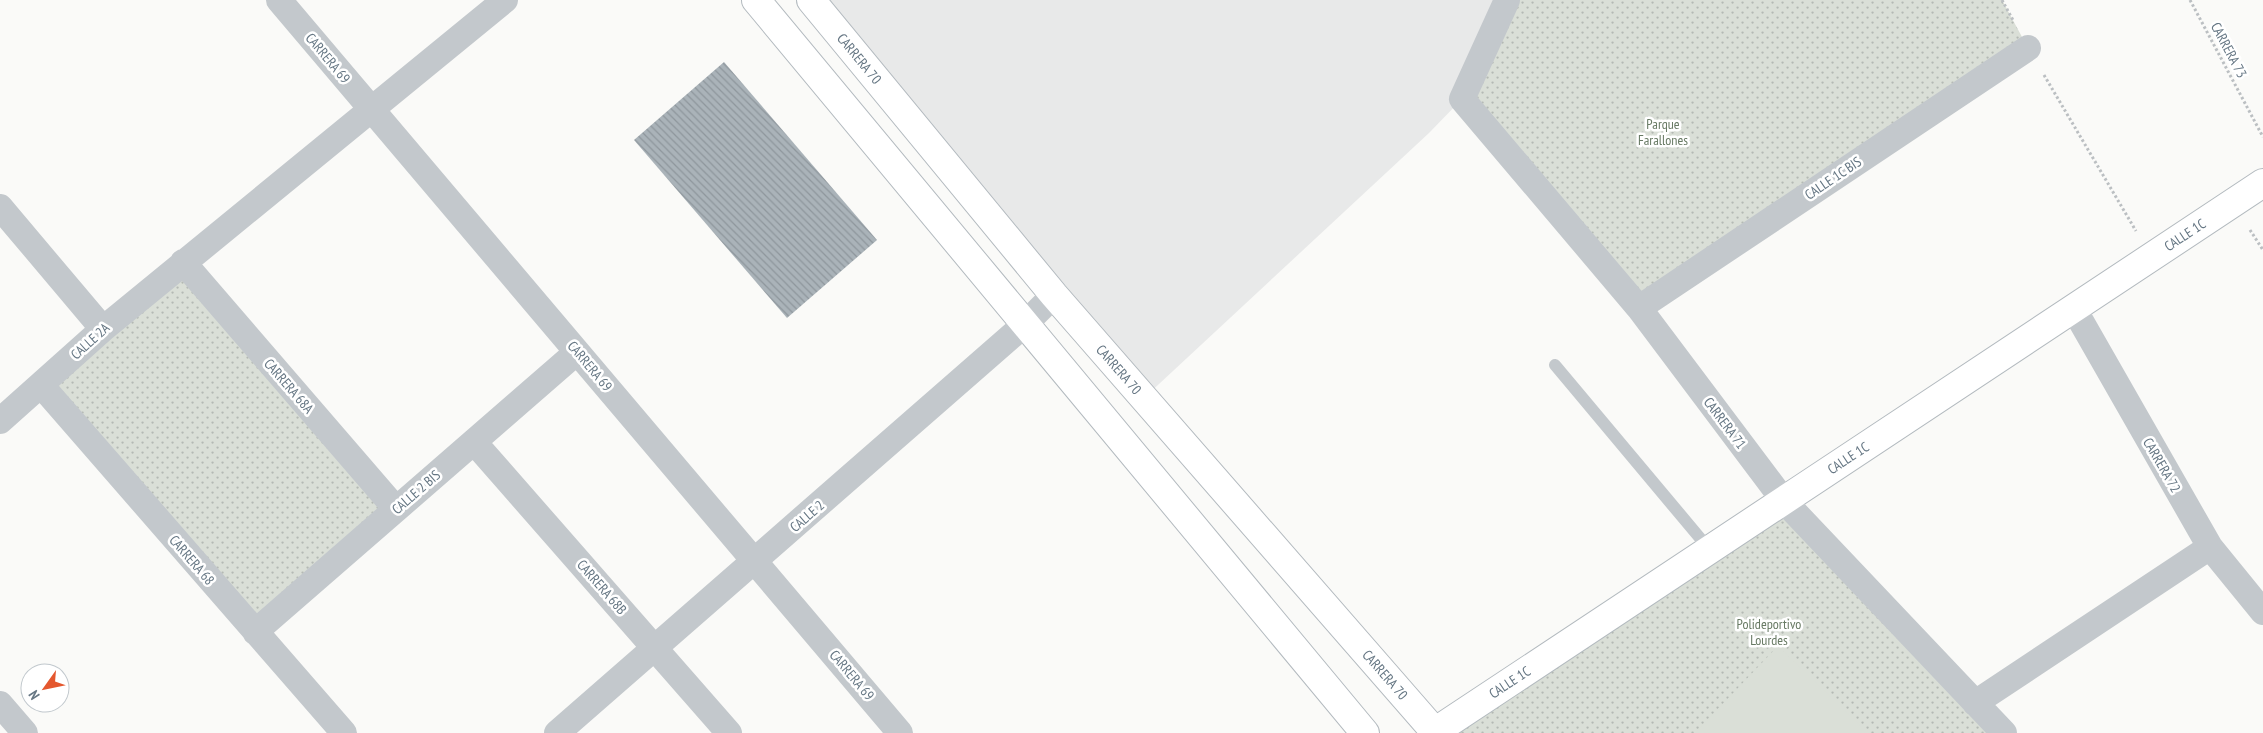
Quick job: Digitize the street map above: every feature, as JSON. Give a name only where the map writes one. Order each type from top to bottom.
[{"type":"street","name":"CARRERA 69","points":[[279,0],[900,733]]},
{"type":"street","name":"CALLE 2A","points":[[0,421],[103,329],[182,262],[505,0]]},
{"type":"street","points":[[756,0],[1024,325],[1365,733]]},
{"type":"street","name":"CARRERA 70","points":[[811,0],[1054,295],[1435,732]]},
{"type":"street","name":"CARRERA 71","points":[[1507,0],[1462,98],[1639,308],[1784,501],[2004,733]]},
{"type":"street","name":"CALLE 1C BIS","points":[[1639,308],[2028,48]]},
{"type":"street","name":"CALLE 1C","points":[[1435,732],[2263,184]]},
{"type":"street","points":[[0,207],[103,329]]},
{"type":"street","name":"CARRERA 68A","points":[[182,262],[396,509]]},
{"type":"street","name":"CALLE 2","points":[[556,733],[755,562],[1024,325],[1054,295]]},
{"type":"street","name":"CARRERA 72","points":[[2074,309],[2210,547],[2263,612]]},
{"type":"street","name":"CALLE 2 BIS","points":[[255,632],[577,352]]},
{"type":"street","name":"CARRERA 68","points":[[41,385],[344,733]]},
{"type":"street","name":"CARRERA 68B","points":[[474,442],[729,733]]},
{"type":"street","points":[[1975,703],[2210,547]]},
{"type":"street","points":[[0,704],[25,733]]},
{"type":"street","points":[[1410,704],[1423,708],[1474,706]]},
{"type":"lane","points":[[1555,365],[1710,550]]},
{"type":"path","name":"CARRERA 73","points":[[2190,0],[2263,137]]},
{"type":"path","points":[[2028,48],[2151,258]]},
{"type":"shaded area","points":[[811,0],[1507,0],[1462,99],[1429,133],[1145,397]]},
{"type":"green space","name":"Parque Farallones","points":[[1507,0],[2002,0],[2028,48],[1639,308],[1462,99]]},
{"type":"green space","points":[[183,262],[396,509],[255,632],[41,385]]},
{"type":"green space","name":"Polideportivo Lourdes","points":[[1784,501],[2004,733],[1436,733]]},
{"type":"green space","points":[[1778,646],[1868,733],[1695,733]]},
{"type":"building","points":[[724,62],[877,240],[787,318],[634,140]]}]
